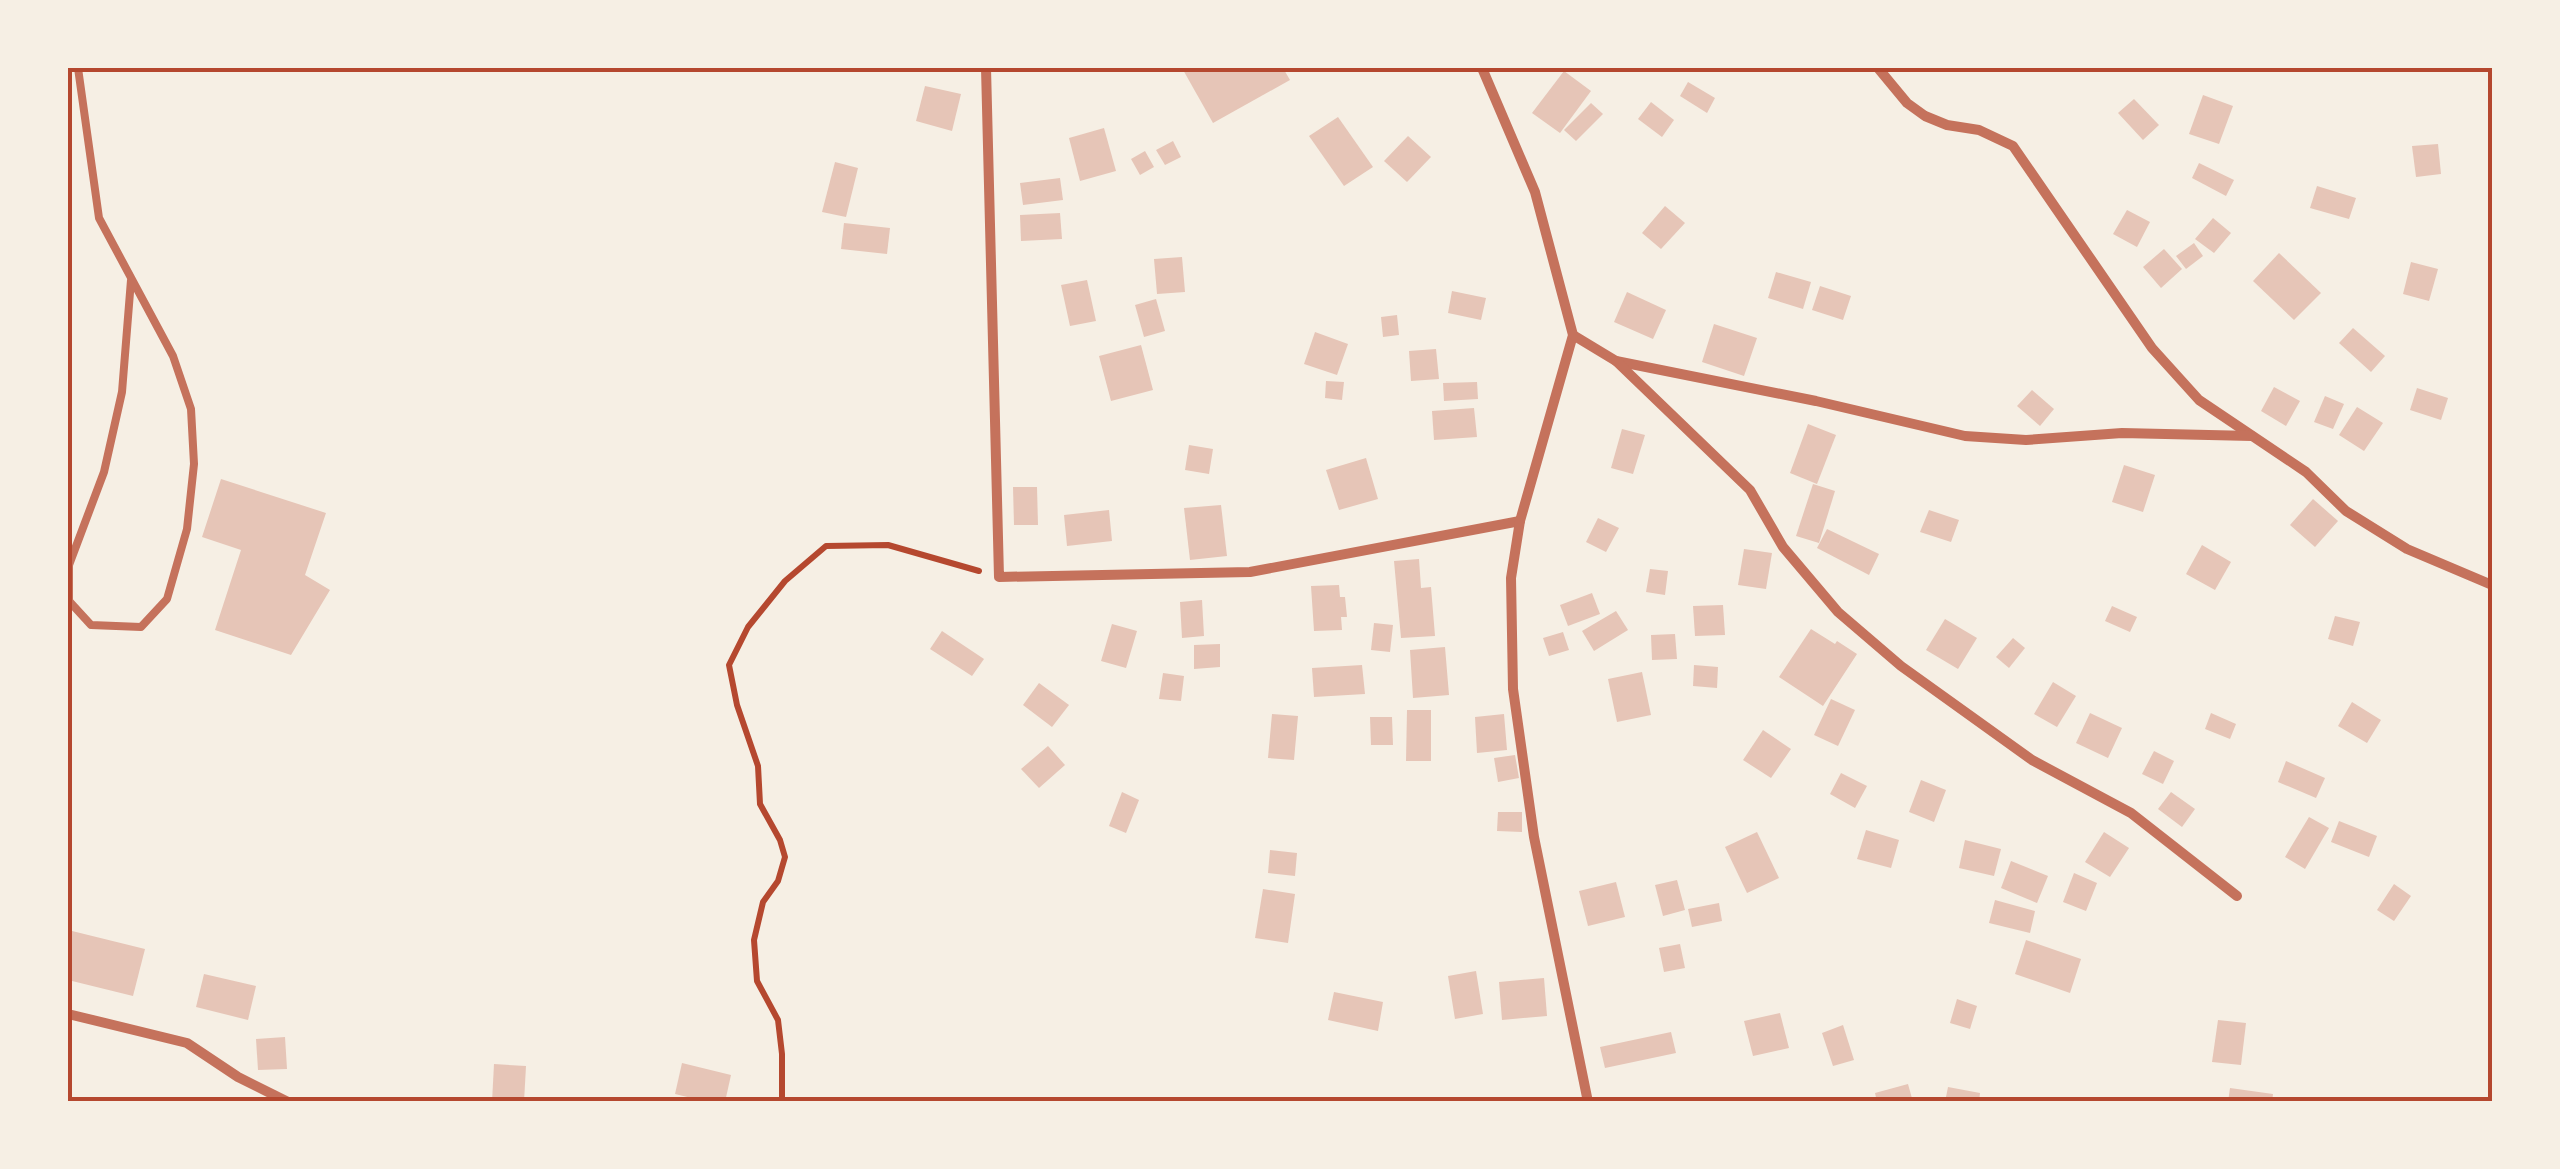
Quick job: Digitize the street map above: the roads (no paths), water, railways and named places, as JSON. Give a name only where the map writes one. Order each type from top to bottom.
[{"type":"street","points":[[986,68],[1000,576],[1250,572],[1520,521]]},
{"type":"street","points":[[1482,68],[1535,192],[1574,335],[1520,521],[1510,578],[1514,689],[1534,837],[1588,1102]]},
{"type":"street","points":[[1878,68],[1925,116],[1947,125],[1979,130],[2013,146],[2152,348],[2198,400],[2306,472],[2346,511],[2407,550],[2492,586]]},
{"type":"street","points":[[1574,335],[1616,361],[1750,490],[1783,547],[1838,612],[1901,666],[2032,760],[2130,813],[2237,896]]},
{"type":"street","points":[[1616,361],[1816,401],[1964,436],[2026,440],[2122,433],[2253,436]]},
{"type":"street","points":[[68,1014],[187,1043],[238,1077],[288,1102]]},
{"type":"lane","points":[[78,68],[99,218],[173,356],[192,409],[194,464],[187,529],[167,599],[141,627],[91,625],[69,601],[69,565],[104,472],[122,392],[131,280]]}]
